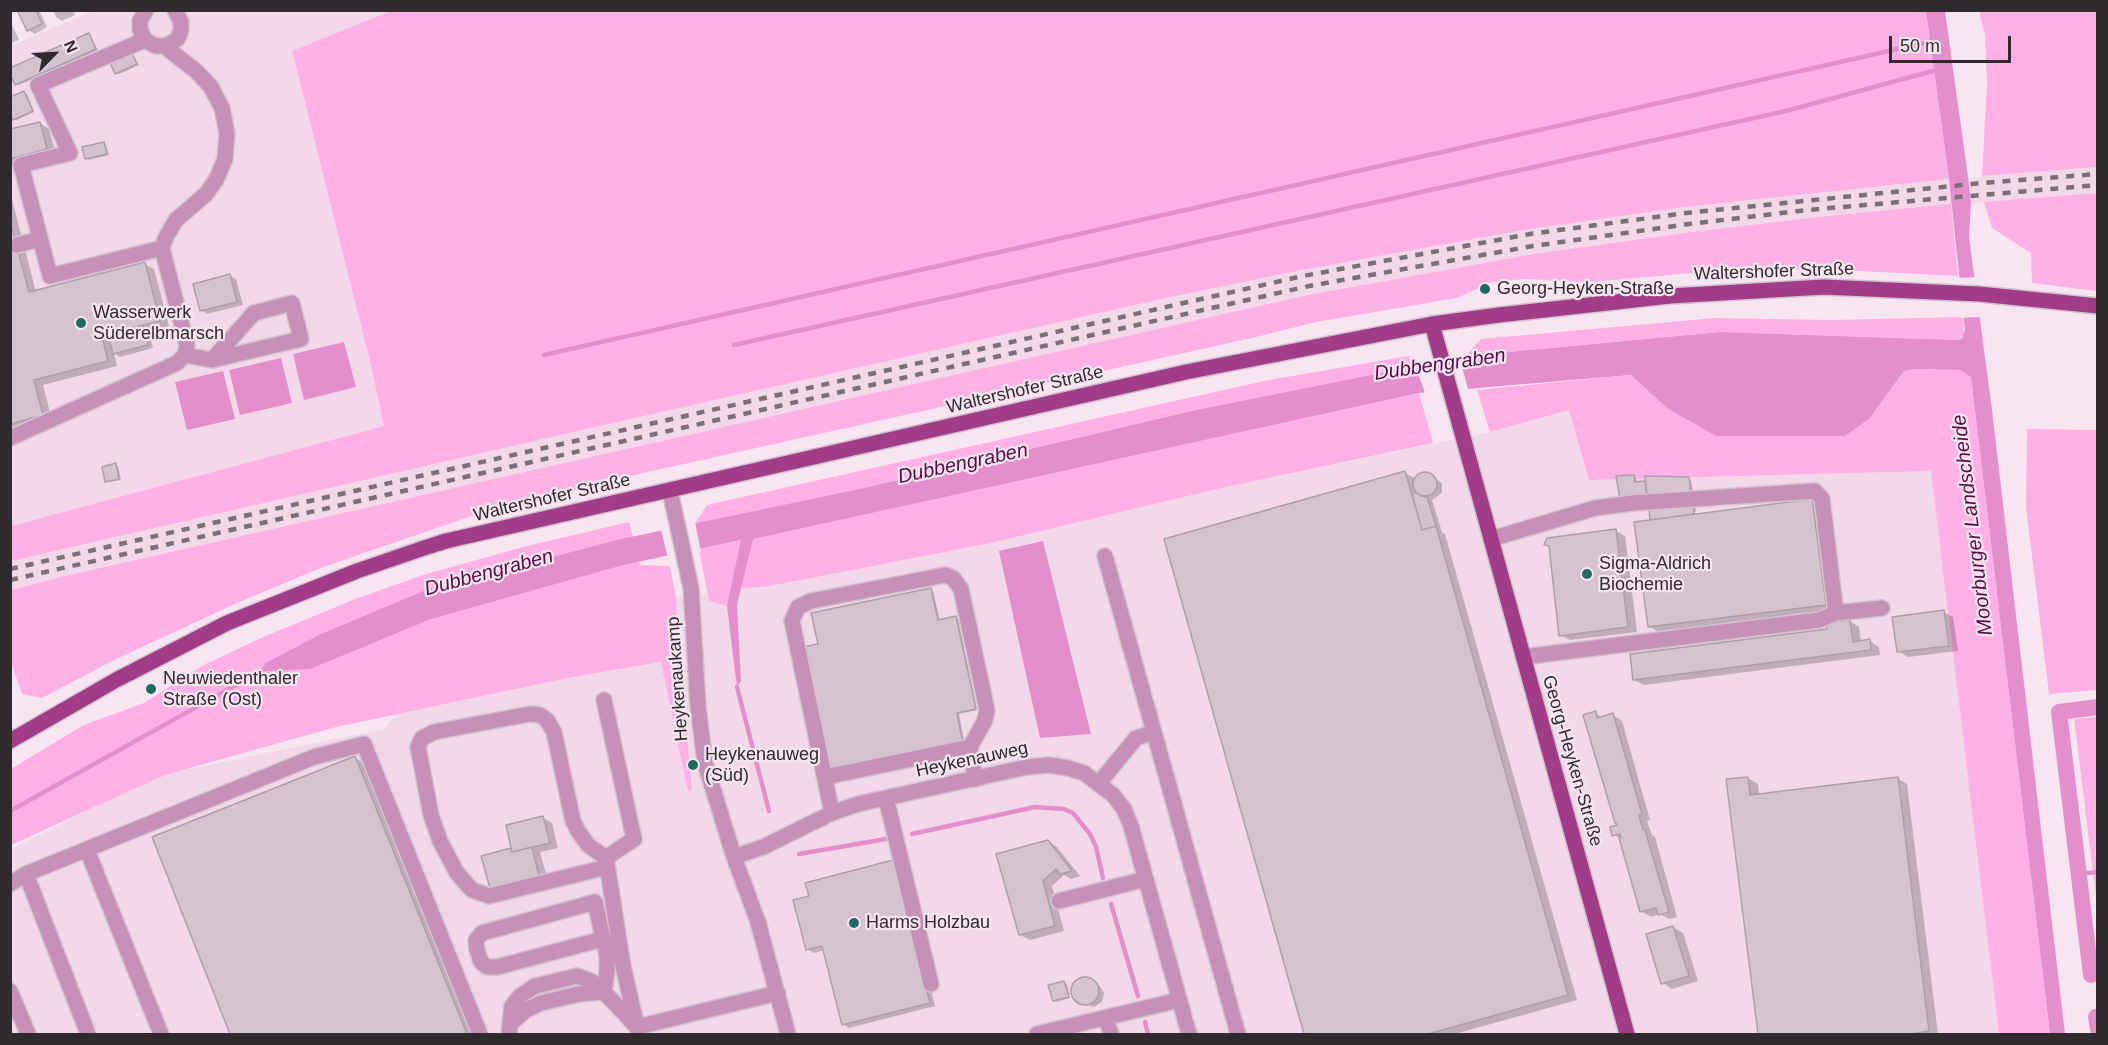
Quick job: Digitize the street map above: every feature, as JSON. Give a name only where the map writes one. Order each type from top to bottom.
[{"type":"main road","name":"Waltershofer Straße","points":[[10,741],[116,680],[227,623],[357,571],[446,541],[1186,372],[1432,324],[1558,308],[1708,293],[1824,287],[1979,294],[2097,306]]},
{"type":"main road","name":"Georg-Heyken-Straße","points":[[1432,324],[1627,1035]]},
{"type":"street","points":[[146,10],[140,21],[140,29],[145,40],[156,46],[164,46],[178,38],[181,22],[175,10]]},
{"type":"street","points":[[145,40],[38,85],[70,153],[21,165],[50,276],[162,248]]},
{"type":"street","points":[[10,438],[177,363],[185,355],[187,345],[162,248],[176,220],[206,194],[216,180],[225,159],[227,133],[222,108],[211,87],[196,71],[164,46]]},
{"type":"street","points":[[16,245],[40,239]]},
{"type":"street","points":[[185,355],[212,360],[300,339],[292,303],[254,313],[212,360]]},
{"type":"street","name":"Heykenaukamp","points":[[670,491],[687,562],[694,617],[698,706],[705,763],[734,857],[758,922],[788,1035]]},
{"type":"street","points":[[1491,539],[1595,508],[1633,503],[1815,491],[1822,499],[1836,613]]},
{"type":"street","points":[[1105,556],[1238,1035]]},
{"type":"street","points":[[832,813],[792,621],[798,607],[811,601],[945,575],[953,578],[961,589],[987,710],[985,720],[970,747],[975,779]]},
{"type":"street","points":[[1523,657],[1819,620],[1836,613],[1882,608]]},
{"type":"street","points":[[604,700],[634,839],[607,863],[489,896],[472,890],[457,873],[440,841],[431,815],[418,747],[422,738],[434,732],[530,714],[540,715],[547,720],[554,732],[573,820],[588,845],[607,863],[635,1032]]},
{"type":"street","points":[[1099,783],[1136,738],[1154,732]]},
{"type":"street","points":[[10,884],[26,874],[314,757],[364,744],[480,1035]]},
{"type":"street","points":[[825,777],[970,747]]},
{"type":"street","name":"Heykenauweg","points":[[734,857],[763,847],[832,813],[886,798],[1027,767],[1049,765],[1084,773],[1113,795],[1124,809],[1131,826],[1189,1035]]},
{"type":"street","points":[[886,798],[931,984]]},
{"type":"street","points":[[87,850],[161,1035]]},
{"type":"street","points":[[26,874],[88,1035]]},
{"type":"street","points":[[1059,901],[1146,879]]},
{"type":"street","points":[[603,939],[497,967],[487,967],[481,962],[476,940],[482,933],[596,902],[603,939],[608,971],[604,992],[635,1032]]},
{"type":"street","points":[[510,1029],[526,1010],[541,1003],[579,994],[604,992]]},
{"type":"street","points":[[635,1032],[778,993]]},
{"type":"street","points":[[11,994],[28,1035]]},
{"type":"street","points":[[1037,1035],[1179,1000]]},
{"type":"street","points":[[1106,1018],[1111,1035]]},
{"type":"shaded area","name":"Wasserwerk Süderelbmarsch","points":[[93,11],[391,11],[292,51],[369,357],[384,426],[11,526],[10,46]]},
{"type":"shaded area","points":[[391,11],[1926,11],[1949,179],[1685,207],[1529,229],[1302,270],[1166,298],[11,561],[11,526],[384,426],[369,357],[292,51]]},
{"type":"shaded area","points":[[1979,11],[2097,11],[2097,167],[1982,176],[1987,84],[1985,35]]},
{"type":"shaded area","points":[[2097,167],[2097,193],[1809,218],[1692,232],[1534,254],[1308,295],[11,590],[10,561],[1166,298],[1302,270],[1529,229],[1685,207],[1949,179]]},
{"type":"shaded area","points":[[2097,193],[2097,291],[2032,283],[2031,253],[1992,228],[1984,202]]},
{"type":"shaded area","points":[[1951,204],[1958,276],[1820,269],[1703,272],[1591,282],[1524,279],[1492,282],[1457,298],[1316,322],[639,474],[472,516],[323,567],[237,603],[114,660],[42,698],[22,694],[11,663],[11,590],[65,576],[1308,295],[1534,254],[1692,232]]},
{"type":"shaded area","points":[[1963,317],[1964,335],[1958,340],[1720,332],[1466,356],[1481,339],[1715,318],[1831,320]]},
{"type":"shaded area","points":[[1409,356],[1412,367],[1196,410],[864,488],[695,524],[707,505],[1269,380]]},
{"type":"shaded area","points":[[1915,369],[1960,370],[1971,377],[2050,1034],[1999,1034],[1931,471],[1589,480],[1569,410],[1490,432],[1477,390],[1631,375],[1668,409],[1716,436],[1845,436],[1869,419],[1904,371]]},
{"type":"shaded area","points":[[1419,393],[1433,443],[1217,489],[991,543],[770,586],[740,589],[752,539]]},
{"type":"shaded area","points":[[1569,409],[1589,480],[1931,471],[2011,1034],[11,1034],[11,849],[153,778],[384,729],[398,714],[573,677],[678,661],[676,597],[774,585],[991,543],[1217,489],[1490,432]]},
{"type":"shaded area","points":[[2027,429],[2097,430],[2097,690],[2049,694],[2026,507]]},
{"type":"shaded area","points":[[629,522],[640,565],[670,566],[676,597],[679,661],[692,789],[688,791],[661,662],[573,677],[336,727],[165,775],[11,845],[11,769],[84,725],[144,703],[202,666],[263,637],[358,598],[423,575],[523,547]]},
{"type":"shaded area","points":[[742,540],[727,606],[709,601],[699,549]]},
{"type":"shaded area","points":[[2098,717],[2097,905],[2074,719]]},
{"type":"water","points":[[1926,11],[1945,11],[1968,177],[1971,203],[1969,237],[1992,410],[2065,1034],[2050,1034],[1971,377],[1960,370],[1915,369],[1904,371],[1869,419],[1845,436],[1716,436],[1668,409],[1631,375],[1419,393],[753,539],[737,605],[741,681],[737,687],[727,606],[741,540],[623,565],[431,619],[310,669],[268,671],[265,668],[264,664],[321,634],[426,590],[621,539],[864,488],[1196,410],[1466,356],[1720,332],[1958,340],[1962,338],[1965,330],[1949,179]]},
{"type":"water","points":[[344,342],[356,387],[304,400],[293,354]]},
{"type":"water","points":[[281,358],[292,403],[240,415],[229,370]]},
{"type":"water","points":[[223,371],[235,419],[187,430],[175,382]]},
{"type":"water","points":[[1043,541],[1091,734],[1040,738],[999,551]]},
{"type":"pier","points":[[1978,277],[1981,317],[1960,318],[1957,278]]},
{"type":"pier","points":[[1459,355],[1469,393],[1426,396],[1415,364]]},
{"type":"pier","points":[[695,522],[701,552],[668,559],[661,529]]},
{"type":"building","points":[[17,10],[36,10],[42,24],[27,31]]},
{"type":"building","points":[[89,33],[96,49],[15,85],[10,68]]},
{"type":"building","points":[[131,51],[137,64],[115,74],[109,61]]},
{"type":"building","points":[[24,91],[33,111],[13,120],[10,114],[10,97]]},
{"type":"building","points":[[40,122],[47,149],[10,159],[10,129]]},
{"type":"building","points":[[104,142],[107,154],[85,159],[82,147]]},
{"type":"building","name":"Wasserwerk Süderelbmarsch","points":[[10,221],[29,292],[145,262],[160,321],[102,336],[108,361],[34,380],[43,415],[10,424]]},
{"type":"building","points":[[230,274],[237,302],[200,311],[193,284]]},
{"type":"building","points":[[143,325],[148,345],[113,354],[108,334]]},
{"type":"building","points":[[116,463],[119,479],[105,482],[102,467]]},
{"type":"building","points":[[1405,471],[1422,530],[1436,526],[1568,995],[1428,1034],[1304,1034],[1164,539]]},
{"type":"building","points":[[1425,472],[1434,475],[1437,484],[1434,493],[1425,496],[1416,493],[1413,484],[1416,475]]},
{"type":"building","points":[[1634,475],[1635,482],[1645,481],[1647,496],[1620,499],[1616,476]]},
{"type":"building","points":[[1645,476],[1689,477],[1694,514],[1650,520]]},
{"type":"building","points":[[1416,492],[1427,497],[1436,526],[1422,530],[1412,494]]},
{"type":"building","points":[[1812,499],[1826,605],[1648,627],[1634,522]]},
{"type":"building","name":"Sigma-Aldrich Biochemie","points":[[1616,529],[1628,627],[1559,636],[1549,546],[1544,545],[1547,538]]},
{"type":"building","points":[[931,588],[938,620],[956,616],[976,709],[957,713],[963,744],[830,772],[803,647],[818,644],[811,613]]},
{"type":"building","points":[[1944,610],[1949,646],[1897,652],[1892,617]]},
{"type":"building","points":[[1850,620],[1853,642],[1870,639],[1871,650],[1633,680],[1630,654],[1827,629],[1826,623]]},
{"type":"building","points":[[1596,711],[1597,718],[1613,713],[1642,814],[1639,815],[1643,830],[1645,830],[1669,912],[1658,915],[1656,908],[1640,912],[1619,838],[1620,834],[1612,836],[1610,827],[1617,825],[1583,715]]},
{"type":"building","points":[[355,756],[467,1034],[230,1034],[152,837]]},
{"type":"building","points":[[1748,777],[1750,795],[1898,777],[1929,1031],[1911,1034],[1758,1034],[1726,779]]},
{"type":"building","points":[[543,816],[550,843],[512,852],[506,825]]},
{"type":"building","points":[[1048,840],[1072,871],[1060,874],[1056,869],[1043,881],[1055,926],[1019,935],[996,854]]},
{"type":"building","points":[[532,847],[539,876],[490,888],[481,856],[511,848],[512,852]]},
{"type":"building","name":"Harms Holzbau","points":[[893,860],[930,1003],[842,1025],[822,946],[806,950],[793,900],[809,896],[805,883]]},
{"type":"building","points":[[1673,926],[1689,976],[1661,984],[1646,934]]},
{"type":"building","points":[[1085,977],[1095,981],[1099,991],[1095,1001],[1085,1005],[1075,1001],[1071,991],[1075,981]]},
{"type":"building","points":[[1064,981],[1069,997],[1053,1001],[1048,985]]},
{"type":"waterway","points":[[544,355],[1933,41]]},
{"type":"waterway","points":[[734,345],[1790,110],[1940,69]]},
{"type":"waterway","name":"Dubbengraben","points":[[10,811],[270,666]]},
{"type":"waterway","points":[[737,687],[769,811]]},
{"type":"waterway","points":[[2091,975],[2059,712],[2098,707]]},
{"type":"waterway","points":[[912,834],[1035,807],[1064,809],[1073,813],[1090,834],[1096,847],[1103,878]]},
{"type":"waterway","points":[[799,854],[886,839]]},
{"type":"waterway","points":[[2078,874],[2098,872]]},
{"type":"waterway","points":[[1111,904],[1138,996]]},
{"type":"waterway","points":[[2096,1017],[2098,1029]]},
{"type":"waterway","points":[[1145,1022],[1148,1034]]},
{"type":"railway","points":[[10,569],[1303,276],[1530,234],[1686,213],[1982,183],[2098,174]]},
{"type":"railway","points":[[10,580],[1309,286],[1533,246],[1689,224],[1807,210],[2098,185]]},
{"type":"place","name":"Georg-Heyken-Straße","points":[[1485,289]]},
{"type":"place","name":"Wasserwerk Süderelbmarsch","points":[[81,323]]},
{"type":"place","name":"Sigma-Aldrich Biochemie","points":[[1587,574]]},
{"type":"place","name":"Neuwiedenthaler Straße (Ost)","points":[[151,689]]},
{"type":"place","name":"Heykenauweg (Süd)","points":[[693,765]]},
{"type":"place","name":"Harms Holzbau","points":[[854,923]]},
{"type":"water label","name":"Moorburger Landscheide","points":[[1973,525]]}]
